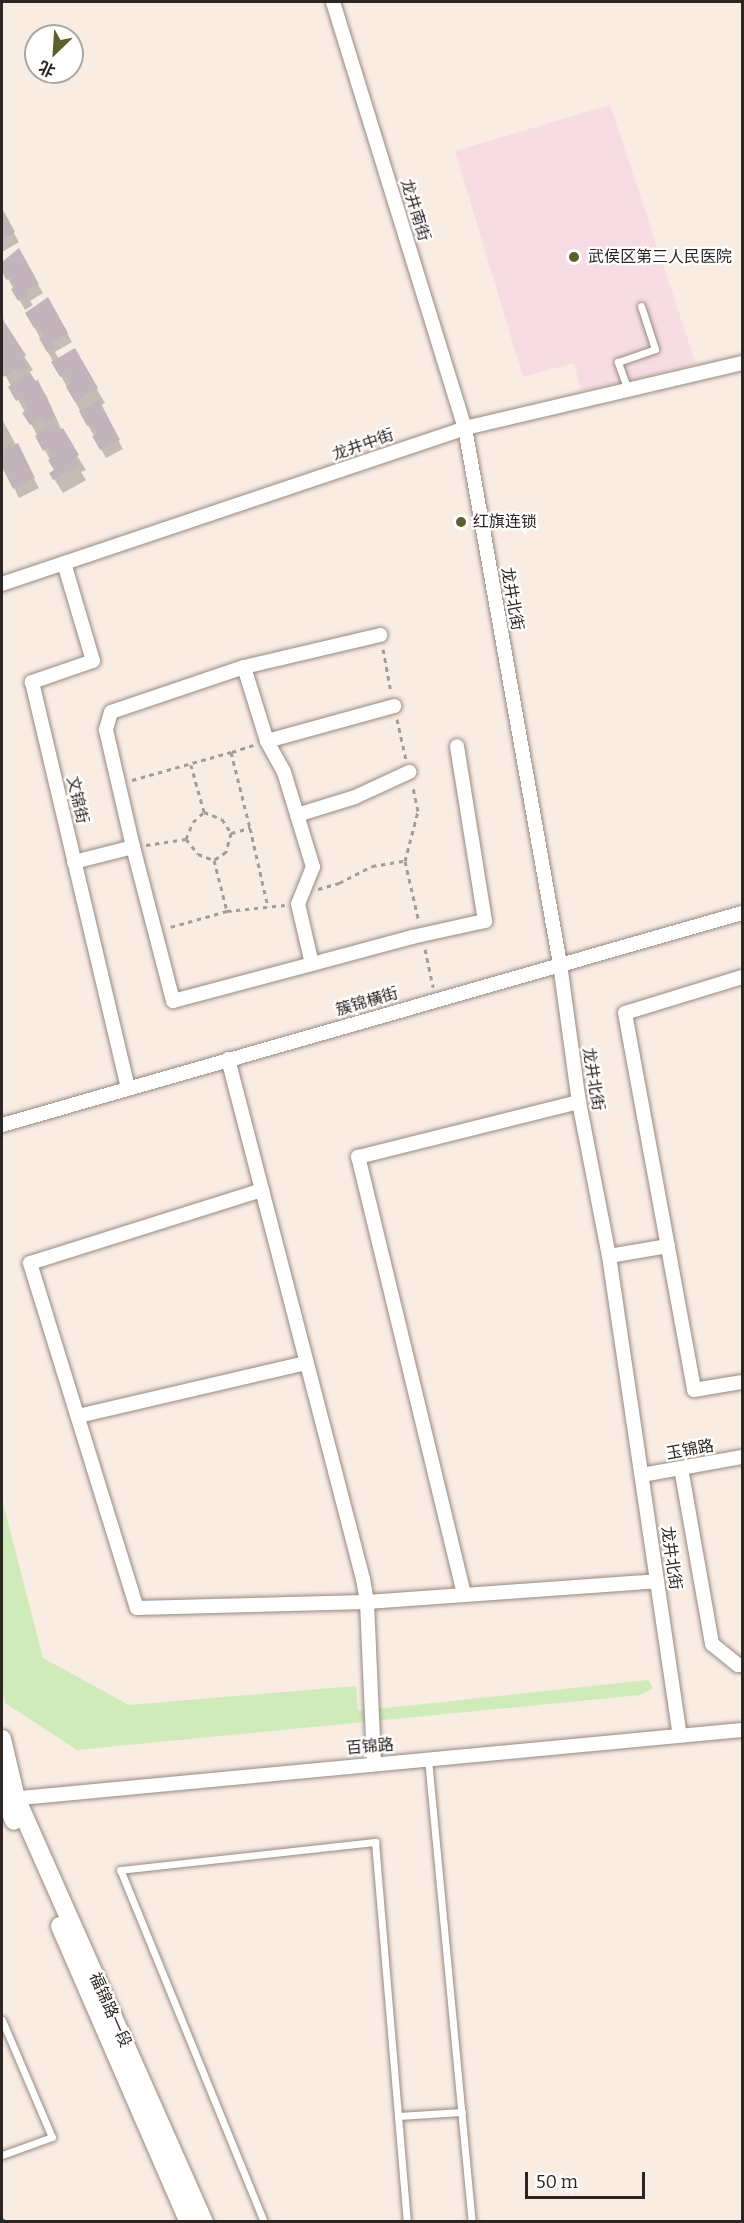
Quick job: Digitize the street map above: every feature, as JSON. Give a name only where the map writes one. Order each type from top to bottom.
[{"type":"street","name":"龙井南街","points":[[333,2],[465,428]]},
{"type":"street","name":"龙井中街","points":[[2,585],[465,428],[742,363]]},
{"type":"street","name":"龙井北街","points":[[465,428],[560,964],[579,1102],[609,1256],[680,1736]]},
{"type":"street","name":"文锦街","points":[[64,563],[93,661],[32,682],[128,1089]]},
{"type":"street","points":[[380,635],[244,667],[111,712],[106,730],[154,932],[173,1001],[421,935],[485,921],[457,746]]},
{"type":"street","points":[[244,667],[267,741],[284,772],[313,867],[300,899],[312,964]]},
{"type":"street","points":[[267,741],[394,706]]},
{"type":"street","points":[[297,815],[355,797],[409,772]]},
{"type":"street","points":[[74,862],[133,847]]},
{"type":"street","name":"簇锦横街","points":[[2,1125],[742,913]]},
{"type":"street","points":[[742,977],[625,1013],[694,1390],[742,1382]]},
{"type":"street","points":[[228,1059],[367,1602],[374,1764]]},
{"type":"street","points":[[464,1594],[358,1157],[579,1102]]},
{"type":"street","points":[[262,1190],[30,1263],[137,1608],[367,1602],[657,1581]]},
{"type":"street","points":[[609,1256],[668,1246]]},
{"type":"street","points":[[78,1416],[305,1363]]},
{"type":"street","name":"玉锦路","points":[[642,1475],[742,1457]]},
{"type":"street","points":[[681,1468],[712,1644],[738,1665],[742,1665]]},
{"type":"street","name":"百锦路","points":[[6,1797],[742,1730]]},
{"type":"street","points":[[2,1739],[6,1797]]},
{"type":"street","name":"福锦路一段","points":[[6,1797],[189,2222]]},
{"type":"street","name":"福锦路一段","points":[[6,1797],[204,2222]]},
{"type":"lane","points":[[628,390],[618,362],[655,349],[641,306]]},
{"type":"lane","points":[[428,1759],[472,2222]]},
{"type":"lane","points":[[264,2222],[120,1870],[375,1842],[407,2222]]},
{"type":"lane","points":[[2,2019],[52,2137],[2,2155]]},
{"type":"lane","points":[[398,2116],[462,2112]]},
{"type":"path","points":[[380,635],[418,811],[405,861],[436,1000]]},
{"type":"path","points":[[118,783],[191,765],[267,741]]},
{"type":"path","points":[[231,752],[268,907]]},
{"type":"path","points":[[191,765],[204,812]]},
{"type":"path","points":[[204,812],[222,819],[231,833],[226,852],[214,860]]},
{"type":"path","points":[[186,839],[194,822],[204,812]]},
{"type":"path","points":[[231,833],[250,828]]},
{"type":"path","points":[[133,847],[186,839]]},
{"type":"path","points":[[186,839],[198,854],[214,860]]},
{"type":"path","points":[[214,860],[227,911]]},
{"type":"path","points":[[154,932],[227,911],[268,907],[300,899],[372,866],[405,861]]},
{"type":"shaded area","name":"武侯区第三人民医院","points":[[610,105],[696,364],[581,391],[574,363],[523,377],[455,151]]},
{"type":"green space","points":[[2,1499],[43,1658],[129,1705],[356,1686],[358,1711],[648,1680],[653,1688],[640,1695],[77,1750],[5,1703],[2,1687]]},
{"type":"building","points":[[2,208],[15,232],[2,240]]},
{"type":"building","points":[[19,248],[39,284],[26,291],[29,296],[18,301],[11,289],[16,287],[11,278],[6,280],[2,271],[2,262]]},
{"type":"building","points":[[48,297],[68,333],[51,342],[55,348],[47,352],[39,338],[44,336],[38,326],[34,328],[25,313]]},
{"type":"building","points":[[3,320],[26,355],[22,358],[28,367],[18,373],[16,370],[4,377],[2,372]]},
{"type":"building","points":[[75,348],[98,388],[75,402],[66,387],[71,384],[65,374],[60,377],[51,362]]},
{"type":"building","points":[[30,372],[35,381],[38,380],[56,418],[45,424],[42,418],[30,425],[22,413],[28,410],[22,398],[16,401],[8,387]]},
{"type":"building","points":[[99,400],[120,440],[100,450],[92,436],[97,434],[92,424],[87,426],[79,411]]},
{"type":"building","points":[[54,422],[59,430],[63,428],[79,455],[75,457],[79,466],[53,480],[49,473],[54,470],[48,460],[53,457],[48,448],[43,451],[35,436]]},
{"type":"building","points":[[18,443],[35,478],[13,489],[2,467],[2,451]]},
{"type":"place","name":"武侯区第三人民医院","points":[[574,257]]},
{"type":"place","name":"红旗连锁","points":[[461,522]]}]
